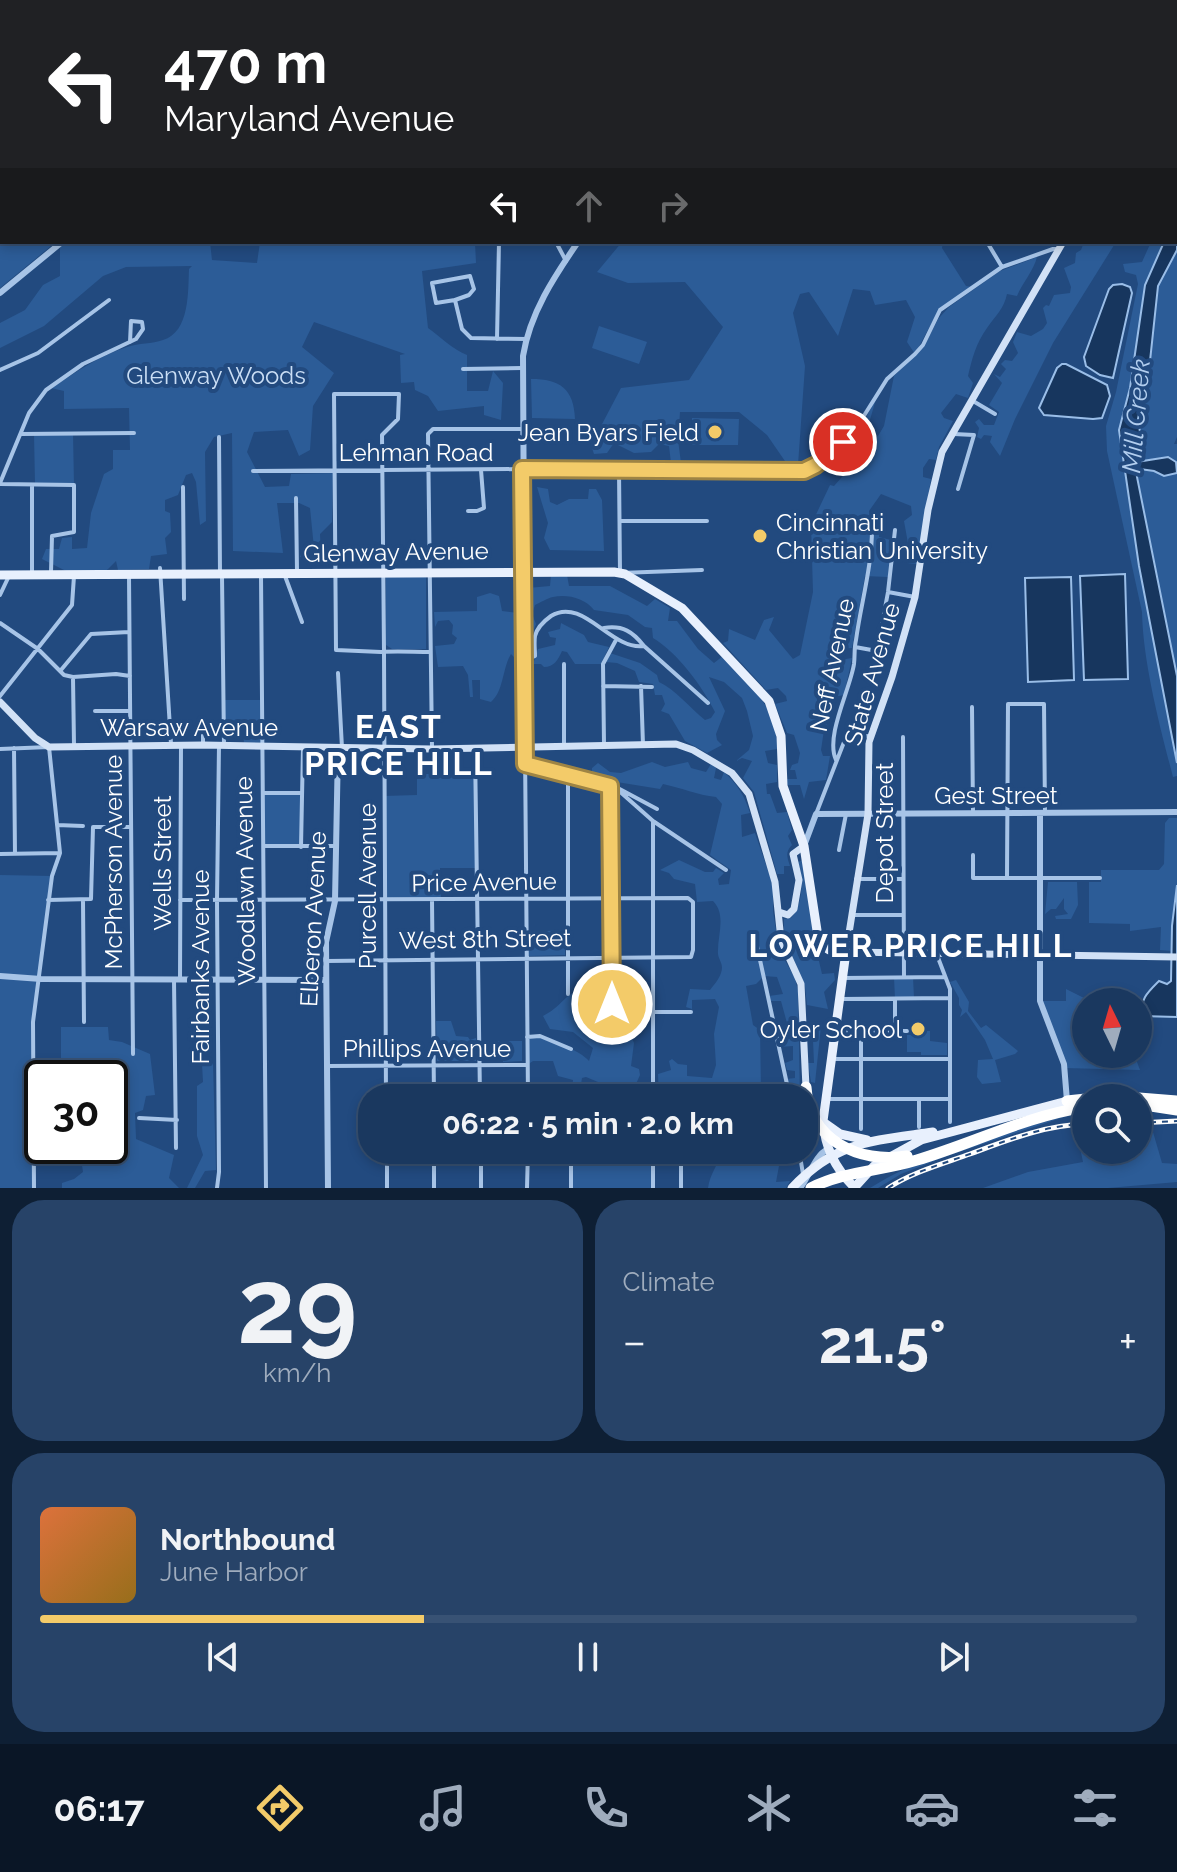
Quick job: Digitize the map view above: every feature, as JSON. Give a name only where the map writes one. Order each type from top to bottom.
[{"type":"highway","points":[[1152,1098],[1177,1101]]},
{"type":"highway","points":[[1067,1101],[1072,1100]]},
{"type":"highway","points":[[1152,1106],[1177,1110]]},
{"type":"highway","points":[[809,1184],[928,1154],[1072,1109]]},
{"type":"highway","points":[[818,1120],[827,1136],[857,1154],[887,1159],[928,1154]]},
{"type":"main road","name":"State Avenue","points":[[829,1153],[823,1121],[825,1099],[868,814],[868,748],[915,597],[931,496],[942,452],[1061,246]]},
{"type":"main road","name":"Glenway Avenue","points":[[5,575],[160,571],[184,574],[620,573],[682,608],[768,697],[781,736],[783,786],[804,846],[818,937],[828,950],[846,952]]},
{"type":"main road","points":[[0,699],[35,738],[49,747]]},
{"type":"main road","name":"Warsaw Avenue","points":[[49,747],[222,745],[432,749],[683,745],[732,773],[746,788],[751,799],[775,882],[784,949],[801,984],[806,1084]]},
{"type":"main road","points":[[779,912],[788,915],[794,909],[799,880],[793,854],[804,846]]},
{"type":"main road","points":[[846,952],[1177,957]]},
{"type":"main road","points":[[818,1157],[829,1153],[854,1188],[865,1174],[892,1154],[921,1140],[1067,1101]]},
{"type":"main road","points":[[1033,1110],[1072,1107]]},
{"type":"main road","points":[[818,1117],[840,1134],[857,1139],[883,1140]]},
{"type":"main road","points":[[795,1187],[815,1164],[831,1154],[919,1131],[961,1130]]},
{"type":"street","points":[[0,293],[60,244]]},
{"type":"street","points":[[497,339],[499,244]]},
{"type":"street","points":[[557,244],[566,261]]},
{"type":"street","points":[[528,1084],[522,368],[527,339],[543,298],[577,244]]},
{"type":"street","points":[[988,244],[1002,267]]},
{"type":"street","name":"Lehman Road","points":[[253,471],[522,469],[787,472],[810,469],[855,430],[887,379],[923,345],[940,310],[1002,267],[1061,246]]},
{"type":"street","points":[[470,276],[474,289],[469,295],[455,300],[436,303],[432,283],[470,276]]},
{"type":"street","points":[[0,370],[38,353],[109,300]]},
{"type":"street","points":[[455,300],[462,329],[468,336],[477,340],[527,339]]},
{"type":"street","points":[[51,575],[52,536],[74,533],[74,485],[0,484],[32,409],[51,385],[83,364],[130,342],[139,336],[143,329],[142,322],[138,320],[131,321],[130,342]]},
{"type":"street","points":[[463,369],[522,368]]},
{"type":"street","name":"Purcell Avenue","points":[[335,471],[334,394],[399,394],[398,419],[382,434],[386,1084]]},
{"type":"street","points":[[971,400],[995,414]]},
{"type":"street","points":[[432,749],[430,431],[522,429]]},
{"type":"street","points":[[20,434],[134,433]]},
{"type":"street","points":[[952,434],[974,435],[958,489]]},
{"type":"street","name":"Fairbanks Avenue","points":[[217,1188],[217,901],[222,745],[219,437]]},
{"type":"street","points":[[468,511],[484,508],[481,470]]},
{"type":"street","points":[[619,470],[620,573],[702,570]]},
{"type":"street","points":[[335,471],[336,650],[430,652]]},
{"type":"street","points":[[32,484],[32,575]]},
{"type":"street","points":[[183,487],[184,599]]},
{"type":"street","points":[[296,498],[297,573]]},
{"type":"street","points":[[620,521],[707,521]]},
{"type":"street","name":"Neff Avenue","points":[[836,760],[833,753],[834,733],[847,694],[869,567],[872,529]]},
{"type":"street","points":[[855,647],[877,651],[895,530]]},
{"type":"street","points":[[160,571],[171,746]]},
{"type":"street","points":[[284,573],[302,622]]},
{"type":"street","name":"McPherson Avenue","points":[[129,574],[133,1054]]},
{"type":"street","name":"Woodlawn Avenue","points":[[261,574],[266,1188]]},
{"type":"street","points":[[0,595],[5,575]]},
{"type":"street","points":[[0,699],[72,605],[74,575]]},
{"type":"street","points":[[888,592],[915,597]]},
{"type":"street","points":[[524,661],[535,656],[537,631],[556,614],[572,613],[604,628],[616,640],[631,647],[644,646]]},
{"type":"street","points":[[0,623],[38,649],[64,675],[130,676]]},
{"type":"street","points":[[604,628],[628,630],[708,703]]},
{"type":"street","points":[[60,671],[89,635],[129,632]]},
{"type":"street","points":[[604,744],[603,660],[616,640]]},
{"type":"street","points":[[564,664],[564,745]]},
{"type":"street","points":[[338,673],[340,748]]},
{"type":"street","points":[[73,677],[74,747]]},
{"type":"street","points":[[603,686],[652,687]]},
{"type":"street","points":[[641,686],[643,745]]},
{"type":"street","points":[[1007,877],[1008,704],[1044,704],[1040,1001],[1064,1065],[1067,1101]]},
{"type":"street","points":[[972,707],[973,814]]},
{"type":"street","points":[[95,711],[130,711]]},
{"type":"street","points":[[203,725],[203,745]]},
{"type":"street","points":[[804,846],[846,737],[871,736]]},
{"type":"street","name":"Depot Street","points":[[903,737],[904,977]]},
{"type":"street","name":"Wells Street","points":[[176,1148],[181,746]]},
{"type":"street","points":[[0,749],[49,747],[60,853],[48,900],[33,1022],[34,1188]]},
{"type":"street","points":[[301,847],[303,747]]},
{"type":"street","points":[[14,748],[15,854]]},
{"type":"street","name":"Elberon Avenue","points":[[328,1188],[326,938],[335,901],[340,748]]},
{"type":"street","points":[[475,748],[480,1084]]},
{"type":"street","points":[[525,764],[620,788],[657,809]]},
{"type":"street","points":[[568,775],[568,994]]},
{"type":"street","points":[[610,786],[653,821],[726,870]]},
{"type":"street","points":[[610,786],[612,1007]]},
{"type":"street","points":[[263,793],[302,793]]},
{"type":"street","name":"Gest Street","points":[[816,814],[1174,812]]},
{"type":"street","points":[[839,850],[846,814]]},
{"type":"street","points":[[653,821],[653,1084]]},
{"type":"street","points":[[57,825],[83,826]]},
{"type":"street","points":[[48,900],[83,901],[92,897],[93,827],[131,827]]},
{"type":"street","points":[[264,846],[336,846]]},
{"type":"street","points":[[0,854],[60,853]]},
{"type":"street","points":[[973,855],[973,878],[1100,878]]},
{"type":"street","points":[[856,879],[902,879]]},
{"type":"street","name":"Price Avenue","points":[[180,900],[691,898],[692,956]]},
{"type":"street","points":[[432,900],[434,1084]]},
{"type":"street","points":[[83,901],[84,1022]]},
{"type":"street","points":[[851,915],[902,915]]},
{"type":"street","points":[[755,937],[787,1084]]},
{"type":"street","points":[[938,954],[950,989],[950,1122]]},
{"type":"street","name":"West 8th Street","points":[[326,961],[692,956]]},
{"type":"street","points":[[0,976],[38,979],[326,980]]},
{"type":"street","points":[[843,978],[945,977]]},
{"type":"street","points":[[840,999],[950,998]]},
{"type":"street","points":[[895,999],[895,1031]]},
{"type":"street","points":[[654,1012],[691,1012]]},
{"type":"street","points":[[835,1031],[907,1031]]},
{"type":"street","points":[[861,1031],[861,1129]]},
{"type":"street","points":[[527,1037],[540,1036],[571,1049]]},
{"type":"street","points":[[831,1059],[950,1059]]},
{"type":"street","name":"Phillips Avenue","points":[[327,1066],[527,1065]]},
{"type":"street","points":[[825,1099],[950,1099]]},
{"type":"street","points":[[919,1099],[919,1131]]},
{"type":"street","points":[[139,1118],[177,1120]]},
{"type":"street","points":[[387,1164],[387,1188]]},
{"type":"street","points":[[434,1164],[434,1188]]},
{"type":"street","points":[[481,1164],[481,1188]]},
{"type":"street","points":[[527,1188],[528,1164]]},
{"type":"street","points":[[571,1164],[571,1188]]},
{"type":"street","points":[[653,1164],[653,1188]]},
{"type":"street","points":[[681,1164],[681,1188]]},
{"type":"street","points":[[801,1164],[809,1184]]},
{"type":"street","points":[[809,1184],[816,1164]]},
{"type":"street","points":[[795,1187],[809,1184]]},
{"type":"green space","points":[[0,244],[54,244],[0,288]]},
{"type":"green space","name":"Glenway Woods","points":[[60,244],[210,244],[212,260],[257,263],[260,244],[475,244],[476,263],[422,271],[428,328],[467,355],[467,391],[488,391],[493,371],[503,383],[501,420],[484,415],[484,406],[438,411],[428,396],[415,390],[414,382],[401,383],[400,355],[405,354],[314,322],[302,347],[334,373],[313,406],[310,450],[299,456],[288,430],[254,432],[247,452],[265,487],[289,486],[291,474],[333,473],[332,522],[320,534],[321,556],[300,557],[314,548],[310,508],[299,503],[277,503],[283,553],[233,551],[232,433],[214,437],[205,452],[206,521],[200,525],[196,482],[192,473],[186,475],[178,495],[165,500],[165,511],[170,513],[171,532],[165,538],[167,554],[151,556],[149,569],[118,570],[116,561],[103,574],[74,575],[42,559],[46,549],[59,549],[62,538],[72,537],[72,549],[87,548],[91,513],[104,474],[113,469],[113,450],[130,450],[129,408],[64,409],[64,391],[51,388],[107,355],[172,336],[186,310],[189,269],[192,266],[126,267],[103,276],[44,326],[0,348],[0,323],[25,310],[43,285],[60,276]]},
{"type":"green space","points":[[620,244],[943,244],[942,248],[966,286],[973,287],[937,313],[915,354],[907,342],[915,317],[906,300],[875,305],[870,291],[853,289],[838,336],[809,292],[800,294],[793,313],[805,366],[798,465],[787,464],[767,435],[739,412],[680,412],[678,440],[681,463],[671,463],[669,446],[659,444],[651,452],[634,453],[614,443],[607,453],[594,454],[591,445],[621,388],[689,380],[723,327],[685,282],[628,283],[597,272]]},
{"type":"green space","points":[[1083,244],[1115,244],[1053,343],[1000,456],[990,442],[992,436],[977,437],[979,428],[975,422],[979,419],[984,425],[994,425],[999,412],[989,405],[1002,383],[994,374],[1000,377],[1006,369],[1001,364],[1005,360],[1012,361],[1018,353],[1013,342],[1017,332],[1031,336],[1043,329],[1047,323],[1043,308],[1049,306],[1054,295],[1070,293],[1064,268],[1075,263],[1076,253]]},
{"type":"green space","points":[[1150,244],[1163,244],[1145,285],[1130,388],[1119,430],[1139,566],[1177,763],[1177,776],[1173,777],[1153,695],[1142,612],[1107,451],[1106,426],[1138,284],[1136,275],[1125,272],[1123,264],[1142,262]]},
{"type":"green space","points":[[1177,250],[1177,437],[1174,444],[1177,444],[1177,471],[1176,462],[1136,462],[1134,454],[1140,432],[1138,419],[1150,361],[1158,286]]},
{"type":"green space","points":[[1037,257],[1017,296],[1007,294],[980,339],[968,376],[973,383],[968,398],[956,394],[941,413],[944,418],[953,421],[939,447],[936,460],[929,459],[923,468],[923,477],[931,479],[917,564],[907,563],[909,549],[904,521],[912,515],[911,506],[881,494],[869,511],[870,517],[880,520],[879,537],[891,540],[888,577],[865,576],[852,648],[840,649],[840,660],[852,658],[844,695],[834,697],[829,709],[824,707],[815,716],[830,727],[824,730],[821,750],[823,756],[830,756],[826,780],[809,782],[804,799],[800,785],[787,785],[786,779],[797,779],[795,770],[790,770],[792,765],[798,763],[800,753],[794,735],[787,733],[775,704],[787,701],[786,696],[778,688],[766,690],[723,643],[728,641],[729,629],[755,640],[764,620],[774,617],[769,630],[793,659],[800,655],[813,592],[811,525],[830,485],[834,486],[849,469],[851,445],[876,399],[861,451],[884,426],[894,376],[925,345],[938,319],[949,307],[1000,271]]},
{"type":"green space","points":[[599,326],[647,342],[639,364],[592,348]]},
{"type":"green space","points":[[531,379],[550,381],[564,388],[572,400],[575,419],[532,418]]},
{"type":"green space","name":"Jean Byars Field","points":[[692,418],[739,419],[738,445],[692,445]]},
{"type":"green space","points":[[73,433],[74,485],[35,484],[34,434]]},
{"type":"green space","points":[[1140,469],[1154,470],[1164,476],[1177,473],[1177,676],[1136,472]]},
{"type":"green space","points":[[537,487],[548,489],[550,502],[557,505],[569,499],[588,499],[589,489],[596,489],[602,500],[604,551],[550,550],[544,538],[548,523]]},
{"type":"green space","points":[[551,575],[567,575],[569,586],[610,586],[647,606],[655,599],[670,608],[668,621],[677,621],[698,649],[714,663],[723,656],[752,687],[767,709],[776,734],[777,749],[765,751],[768,763],[777,765],[777,782],[766,784],[767,794],[770,794],[777,813],[787,812],[792,830],[788,836],[792,845],[787,855],[790,866],[784,866],[784,874],[777,874],[754,792],[743,778],[752,761],[742,758],[736,761],[749,750],[753,736],[742,698],[724,682],[709,677],[725,711],[716,734],[722,745],[707,753],[685,741],[669,714],[661,711],[665,704],[662,695],[655,695],[653,684],[639,682],[635,671],[606,662],[610,653],[640,663],[705,720],[711,718],[715,712],[703,692],[680,661],[653,638],[652,628],[645,627],[628,615],[594,610],[586,602],[575,598],[553,597],[535,605],[532,614],[536,624],[531,656],[516,659],[511,654],[498,692],[491,702],[480,699],[480,680],[472,680],[473,697],[470,697],[468,675],[463,666],[438,667],[435,646],[454,644],[457,638],[452,634],[453,625],[449,620],[438,621],[435,627],[434,612],[477,611],[477,597],[490,593],[499,596],[502,611],[528,611],[528,588],[550,586]]},
{"type":"green space","points":[[386,576],[426,577],[426,649],[392,649],[386,645]]},
{"type":"green space","points":[[561,623],[584,635],[588,642],[609,647],[601,664],[575,664],[567,652],[562,651],[550,666],[527,664],[534,661],[538,649],[555,645],[556,638],[550,637],[548,632],[560,629]]},
{"type":"green space","points":[[224,700],[263,700],[263,746],[244,746],[243,721],[224,722]]},
{"type":"green space","points":[[429,752],[439,752],[440,769],[475,769],[476,868],[440,868],[441,900],[385,900],[384,796],[417,795],[417,774],[429,774]]},
{"type":"green space","points":[[652,762],[665,767],[688,762],[691,768],[706,772],[711,764],[716,768],[714,778],[721,780],[724,772],[737,786],[750,813],[741,815],[742,837],[755,833],[773,885],[779,950],[795,978],[798,991],[800,1084],[788,1084],[786,1079],[795,1078],[795,1071],[787,1070],[785,1063],[793,1060],[793,1046],[779,1047],[776,1035],[790,1034],[781,1001],[770,1001],[769,996],[783,994],[777,977],[764,976],[756,984],[746,986],[753,1025],[760,1030],[761,1084],[658,1084],[658,1074],[671,1070],[669,1061],[672,1059],[678,1064],[687,1065],[687,1076],[712,1078],[716,1065],[714,1034],[719,1007],[715,999],[692,1000],[692,1009],[686,1007],[690,989],[710,990],[722,967],[718,954],[720,913],[717,907],[713,901],[697,902],[695,884],[674,879],[660,870],[679,860],[705,872],[713,872],[716,868],[724,873],[718,879],[719,885],[729,884],[731,870],[710,855],[722,804],[716,797],[663,784],[660,789],[592,778],[592,768],[598,763],[610,772],[621,773]]},
{"type":"green space","points":[[263,793],[302,793],[301,847],[264,846]]},
{"type":"green space","points":[[1169,818],[1177,818],[1173,951],[1160,950],[1161,927],[1130,931],[1130,924],[1089,923],[1089,882],[1101,882],[1101,870],[1159,870],[1164,864],[1165,823]]},
{"type":"green space","points":[[803,860],[814,934],[784,933],[784,919],[791,918],[795,913],[800,899],[802,883],[798,862]]},
{"type":"green space","points":[[0,875],[52,876],[33,1022],[33,1060],[24,1060],[24,1164],[34,1164],[34,1188],[0,1188]]},
{"type":"green space","points":[[1048,882],[1077,882],[1078,905],[1071,919],[1056,919],[1055,916],[1068,914],[1064,909],[1064,898],[1056,909],[1045,914]]},
{"type":"green space","points":[[565,930],[565,955],[528,956],[527,938],[547,937],[547,931]]},
{"type":"green space","points":[[785,938],[815,939],[816,947],[797,947],[798,956],[818,957],[822,974],[834,973],[835,980],[824,992],[828,1009],[807,1005],[805,987]]},
{"type":"green space","points":[[894,977],[913,977],[914,998],[895,999]]},
{"type":"green space","points":[[956,980],[969,1002],[968,1011],[981,1028],[986,1025],[1018,1051],[995,1060],[1001,1082],[982,1084],[977,1077],[978,1060],[993,1059],[985,1040],[966,1012],[960,1017],[959,998],[950,982]]},
{"type":"green space","points":[[594,989],[592,1000],[610,1000],[614,1022],[634,1022],[628,1028],[634,1043],[631,1066],[639,1069],[640,1075],[636,1084],[599,1084],[586,1077],[582,1078],[581,1084],[573,1084],[573,1080],[558,1076],[553,1061],[533,1061],[527,1065],[527,1037],[560,1044],[589,1061],[593,1048],[573,1032],[550,1029],[543,1016],[570,995]]},
{"type":"green space","points":[[1066,989],[1072,992],[1072,1068],[1140,1070],[1065,1068],[1040,1001],[1066,1001]]},
{"type":"green space","points":[[436,1021],[451,1021],[456,1036],[470,1040],[476,1038],[476,1061],[437,1061]]},
{"type":"green space","points":[[807,1026],[821,1026],[815,1083],[811,1082],[808,1063],[814,1063],[813,1040],[808,1036]]},
{"type":"green space","points":[[61,1027],[108,1027],[109,1040],[150,1054],[155,1095],[146,1096],[143,1110],[135,1113],[136,1139],[174,1155],[169,1178],[179,1188],[62,1188],[62,1183],[83,1172],[82,1164],[128,1164],[128,1060],[61,1060]]},
{"type":"green space","points":[[916,1031],[930,1031],[930,1041],[947,1043],[947,1055],[907,1052],[907,1035],[915,1035]]},
{"type":"green space","points":[[496,1041],[522,1041],[522,1061],[503,1062],[503,1058],[497,1057]]},
{"type":"green space","points":[[213,1063],[216,1170],[205,1171],[195,1188],[187,1188],[203,1155],[197,1136],[197,1086],[203,1082],[202,1064]]},
{"type":"green space","points":[[1067,1116],[947,1156],[901,1174],[878,1188],[870,1188],[941,1154]]},
{"type":"green space","points":[[1152,1132],[1162,1163],[1177,1164],[1177,1182],[1108,1188],[983,1188],[1028,1172],[1072,1164],[1152,1164]]},
{"type":"green space","points":[[571,1164],[653,1164],[653,1188],[571,1188]]},
{"type":"green space","points":[[716,1164],[779,1164],[776,1182],[790,1181],[786,1188],[708,1188]]},
{"type":"water","name":"Mill Creek","points":[[1163,244],[1177,244],[1177,250],[1158,286],[1150,361],[1138,419],[1140,432],[1134,454],[1136,462],[1168,457],[1176,462],[1177,473],[1164,476],[1140,469],[1136,472],[1177,676],[1177,763],[1139,566],[1119,430],[1130,388],[1145,285]]},
{"type":"water","points":[[1122,284],[1130,287],[1132,293],[1113,378],[1100,375],[1086,366],[1084,357],[1109,289]]},
{"type":"water","points":[[1062,364],[1107,385],[1110,396],[1102,418],[1044,415],[1039,408],[1057,368]]},
{"type":"water","points":[[1125,574],[1128,679],[1084,680],[1080,576]]},
{"type":"water","points":[[1071,577],[1074,680],[1028,682],[1025,578]]},
{"type":"water","points":[[1177,885],[1177,1017],[1152,1016],[1152,989],[1159,981],[1167,984],[1171,981],[1172,926]]},
{"type":"railway","points":[[1152,1122],[1177,1121]]},
{"type":"railway","points":[[888,1188],[907,1177],[1013,1139],[1041,1130],[1072,1125]]},
{"type":"place","name":"Jean Byars Field","points":[[715,432]]},
{"type":"place","name":"Cincinnati Christian University","points":[[760,536]]},
{"type":"place","name":"Oyler School","points":[[918,1029]]},
{"type":"district","name":"EAST PRICE HILL","points":[[399,744]]},
{"type":"district","name":"LOWER PRICE HILL","points":[[911,945]]},
{"type":"route","points":[[612,1004],[610,786],[525,764],[522,469],[804,471],[843,442]]}]
